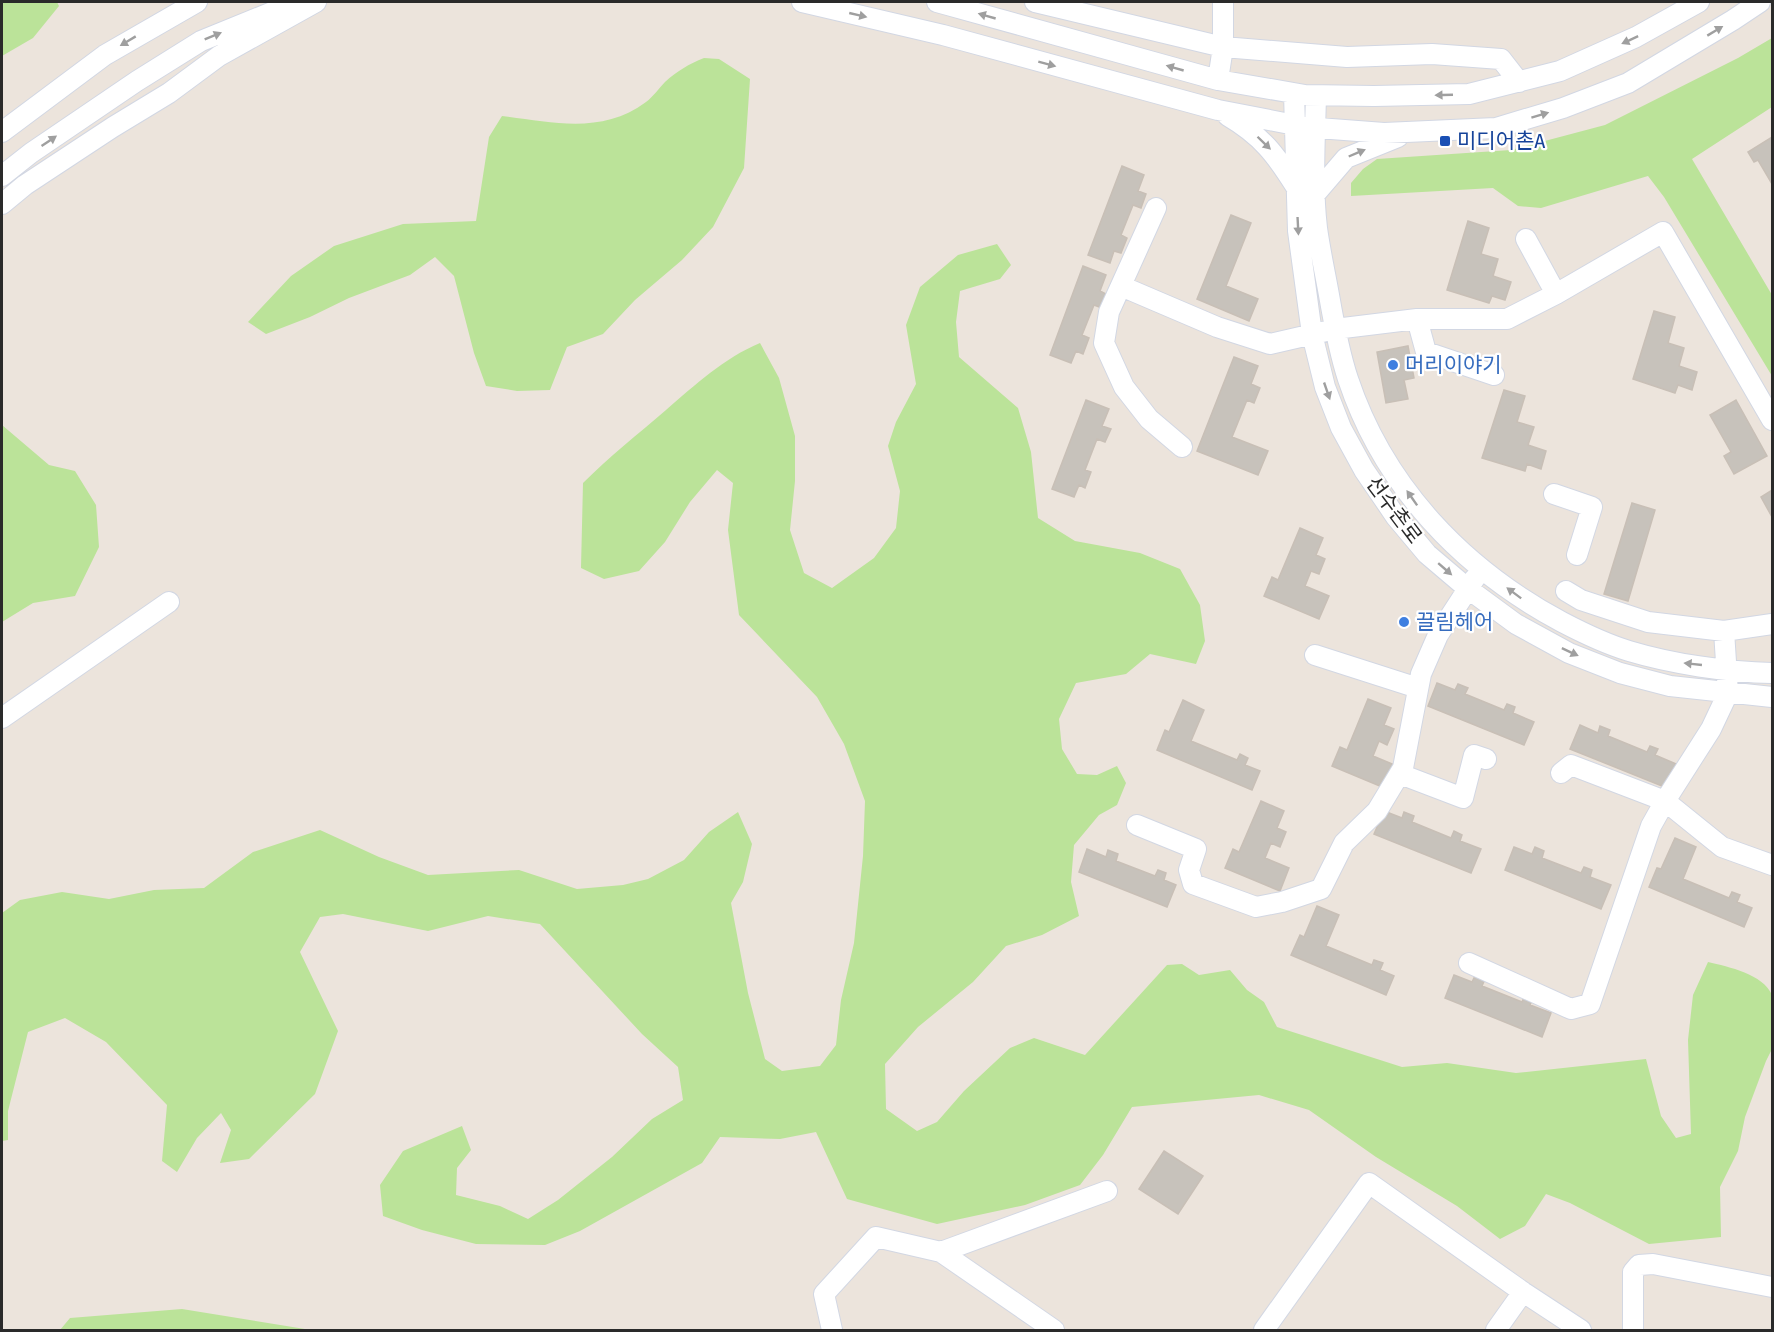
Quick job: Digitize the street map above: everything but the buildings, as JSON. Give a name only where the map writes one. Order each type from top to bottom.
[{"type":"street","points":[[2,132],[105,55],[197,2]]},
{"type":"street","points":[[2,176],[31,153],[137,81],[201,41],[299,2]]},
{"type":"street","points":[[2,204],[25,185],[112,127],[169,93],[219,56],[316,2]]},
{"type":"street","points":[[801,2],[943,35],[1218,110],[1295,126],[1384,133],[1496,128],[1563,108],[1628,83],[1760,2]]},
{"type":"street","points":[[937,2],[1218,80],[1316,96],[1469,94],[1519,82],[1560,71],[1636,37],[1700,2]]},
{"type":"street","points":[[1035,2],[1223,47],[1347,57],[1432,54],[1501,59],[1519,82]]},
{"type":"street","points":[[1218,80],[1223,47],[1223,2]]},
{"type":"street","name":"선수촌로","points":[[1294,93],[1295,126],[1306,191],[1317,227],[1335,329],[1348,379],[1363,417],[1385,457],[1415,503],[1444,537],[1482,569],[1529,604],[1580,631],[1627,650],[1674,662],[1773,672]]},
{"type":"street","name":"선수촌로","points":[[1316,96],[1315,128],[1298,231],[1312,334],[1325,387],[1341,428],[1364,470],[1395,517],[1427,554],[1467,588],[1516,624],[1569,653],[1620,673],[1670,686],[1773,696]]},
{"type":"street","points":[[1218,110],[1248,128],[1273,152],[1306,191],[1346,158],[1412,131]]},
{"type":"street","points":[[1156,208],[1109,312],[1104,343],[1124,387],[1149,419],[1182,447]]},
{"type":"street","points":[[1121,286],[1217,327],[1269,344],[1335,329],[1417,320],[1507,319],[1557,294],[1663,232],[1773,420]]},
{"type":"street","points":[[1526,239],[1557,294]]},
{"type":"street","points":[[1417,320],[1426,352],[1494,375]]},
{"type":"street","points":[[1554,494],[1592,507],[1577,555]]},
{"type":"street","points":[[1137,825],[1196,849],[1189,870],[1193,884],[1256,907],[1282,902],[1321,889],[1344,843],[1377,811],[1404,768],[1421,674],[1438,635],[1467,588],[1482,569]]},
{"type":"street","points":[[1566,591],[1581,600],[1648,622],[1724,631],[1773,624]]},
{"type":"street","points":[[2,718],[169,602]]},
{"type":"street","points":[[1469,963],[1571,1009],[1590,1004],[1651,826],[1711,729],[1728,693],[1724,631]]},
{"type":"street","points":[[1315,655],[1418,688]]},
{"type":"street","points":[[1400,774],[1463,798],[1474,755],[1486,759]]},
{"type":"street","points":[[1561,773],[1571,765],[1665,801],[1722,847],[1773,865]]},
{"type":"street","points":[[1264,1330],[1369,1183],[1523,1292],[1581,1330]]},
{"type":"street","points":[[941,1252],[1107,1191]]},
{"type":"street","points":[[832,1330],[824,1294],[876,1237],[941,1252],[1054,1330]]},
{"type":"street","points":[[1633,1330],[1634,1272],[1639,1265],[1653,1264],[1773,1287]]},
{"type":"street","points":[[1496,1330],[1523,1292]]},
{"type":"green space","points":[[2,2],[57,2],[59,6],[33,38],[2,56]]},
{"type":"green space","points":[[1772,38],[1772,107],[1692,159],[1772,295],[1772,376],[1664,197],[1648,176],[1541,208],[1518,206],[1493,188],[1351,196],[1351,183],[1363,169],[1377,159],[1511,150],[1605,125],[1738,58]]},
{"type":"green space","points":[[704,58],[719,59],[750,79],[744,168],[713,227],[682,260],[635,300],[603,334],[567,347],[550,390],[517,391],[486,386],[474,353],[454,276],[435,257],[410,275],[349,298],[310,317],[266,334],[248,322],[291,276],[334,246],[403,224],[476,221],[489,137],[502,116],[576,124],[612,119],[646,102],[674,74]]},
{"type":"green space","points":[[997,244],[1011,265],[1000,279],[960,291],[956,322],[959,357],[1018,408],[1031,452],[1038,518],[1075,541],[1140,553],[1180,569],[1200,605],[1205,641],[1196,664],[1150,654],[1126,674],[1076,683],[1059,719],[1062,749],[1077,774],[1097,775],[1117,766],[1126,783],[1117,805],[1099,815],[1074,845],[1071,882],[1079,916],[1042,935],[1006,946],[973,982],[918,1027],[885,1064],[886,1109],[917,1131],[937,1122],[964,1091],[1010,1048],[1034,1038],[1085,1055],[1167,965],[1182,964],[1199,975],[1230,970],[1247,990],[1264,1002],[1277,1027],[1402,1067],[1447,1063],[1516,1073],[1646,1059],[1661,1116],[1676,1138],[1691,1134],[1688,1040],[1693,995],[1708,962],[1744,972],[1761,982],[1772,995],[1772,1049],[1745,1117],[1738,1151],[1720,1187],[1721,1237],[1649,1244],[1570,1203],[1546,1194],[1525,1226],[1500,1239],[1457,1206],[1376,1157],[1309,1110],[1259,1095],[1132,1107],[1103,1155],[1080,1185],[1025,1205],[937,1224],[847,1199],[816,1132],[780,1139],[720,1137],[702,1163],[580,1231],[545,1245],[476,1244],[422,1230],[383,1216],[380,1185],[403,1151],[462,1126],[471,1150],[457,1168],[456,1195],[500,1206],[528,1219],[558,1200],[612,1157],[652,1119],[683,1100],[678,1067],[642,1034],[540,924],[488,916],[428,931],[343,914],[320,917],[300,952],[338,1031],[315,1094],[249,1159],[220,1163],[231,1130],[221,1113],[197,1138],[177,1172],[162,1161],[167,1105],[106,1042],[65,1018],[28,1032],[8,1111],[8,1140],[2,1141],[2,913],[20,900],[62,892],[109,899],[154,890],[204,888],[253,852],[320,830],[379,857],[428,875],[519,870],[577,889],[623,885],[648,879],[684,860],[709,832],[738,812],[752,844],[743,882],[731,903],[748,993],[765,1059],[782,1071],[820,1066],[836,1045],[841,1000],[854,943],[863,856],[865,801],[844,744],[817,697],[739,615],[728,530],[733,483],[717,470],[690,502],[665,542],[639,571],[604,579],[581,568],[583,483],[710,373],[734,356],[760,343],[779,378],[795,436],[795,481],[790,530],[804,573],[832,588],[874,558],[896,528],[900,491],[888,446],[896,422],[916,384],[906,325],[920,287],[958,255]]},
{"type":"green space","points":[[2,425],[49,465],[75,471],[96,505],[99,547],[75,596],[33,603],[2,622]]},
{"type":"green space","points":[[182,1309],[311,1330],[60,1330],[70,1318]]},
{"type":"place","name":"미디어촌A","points":[[1445,141]]},
{"type":"place","name":"머리이야기","points":[[1393,365]]},
{"type":"place","name":"끌림헤어","points":[[1404,622]]}]
